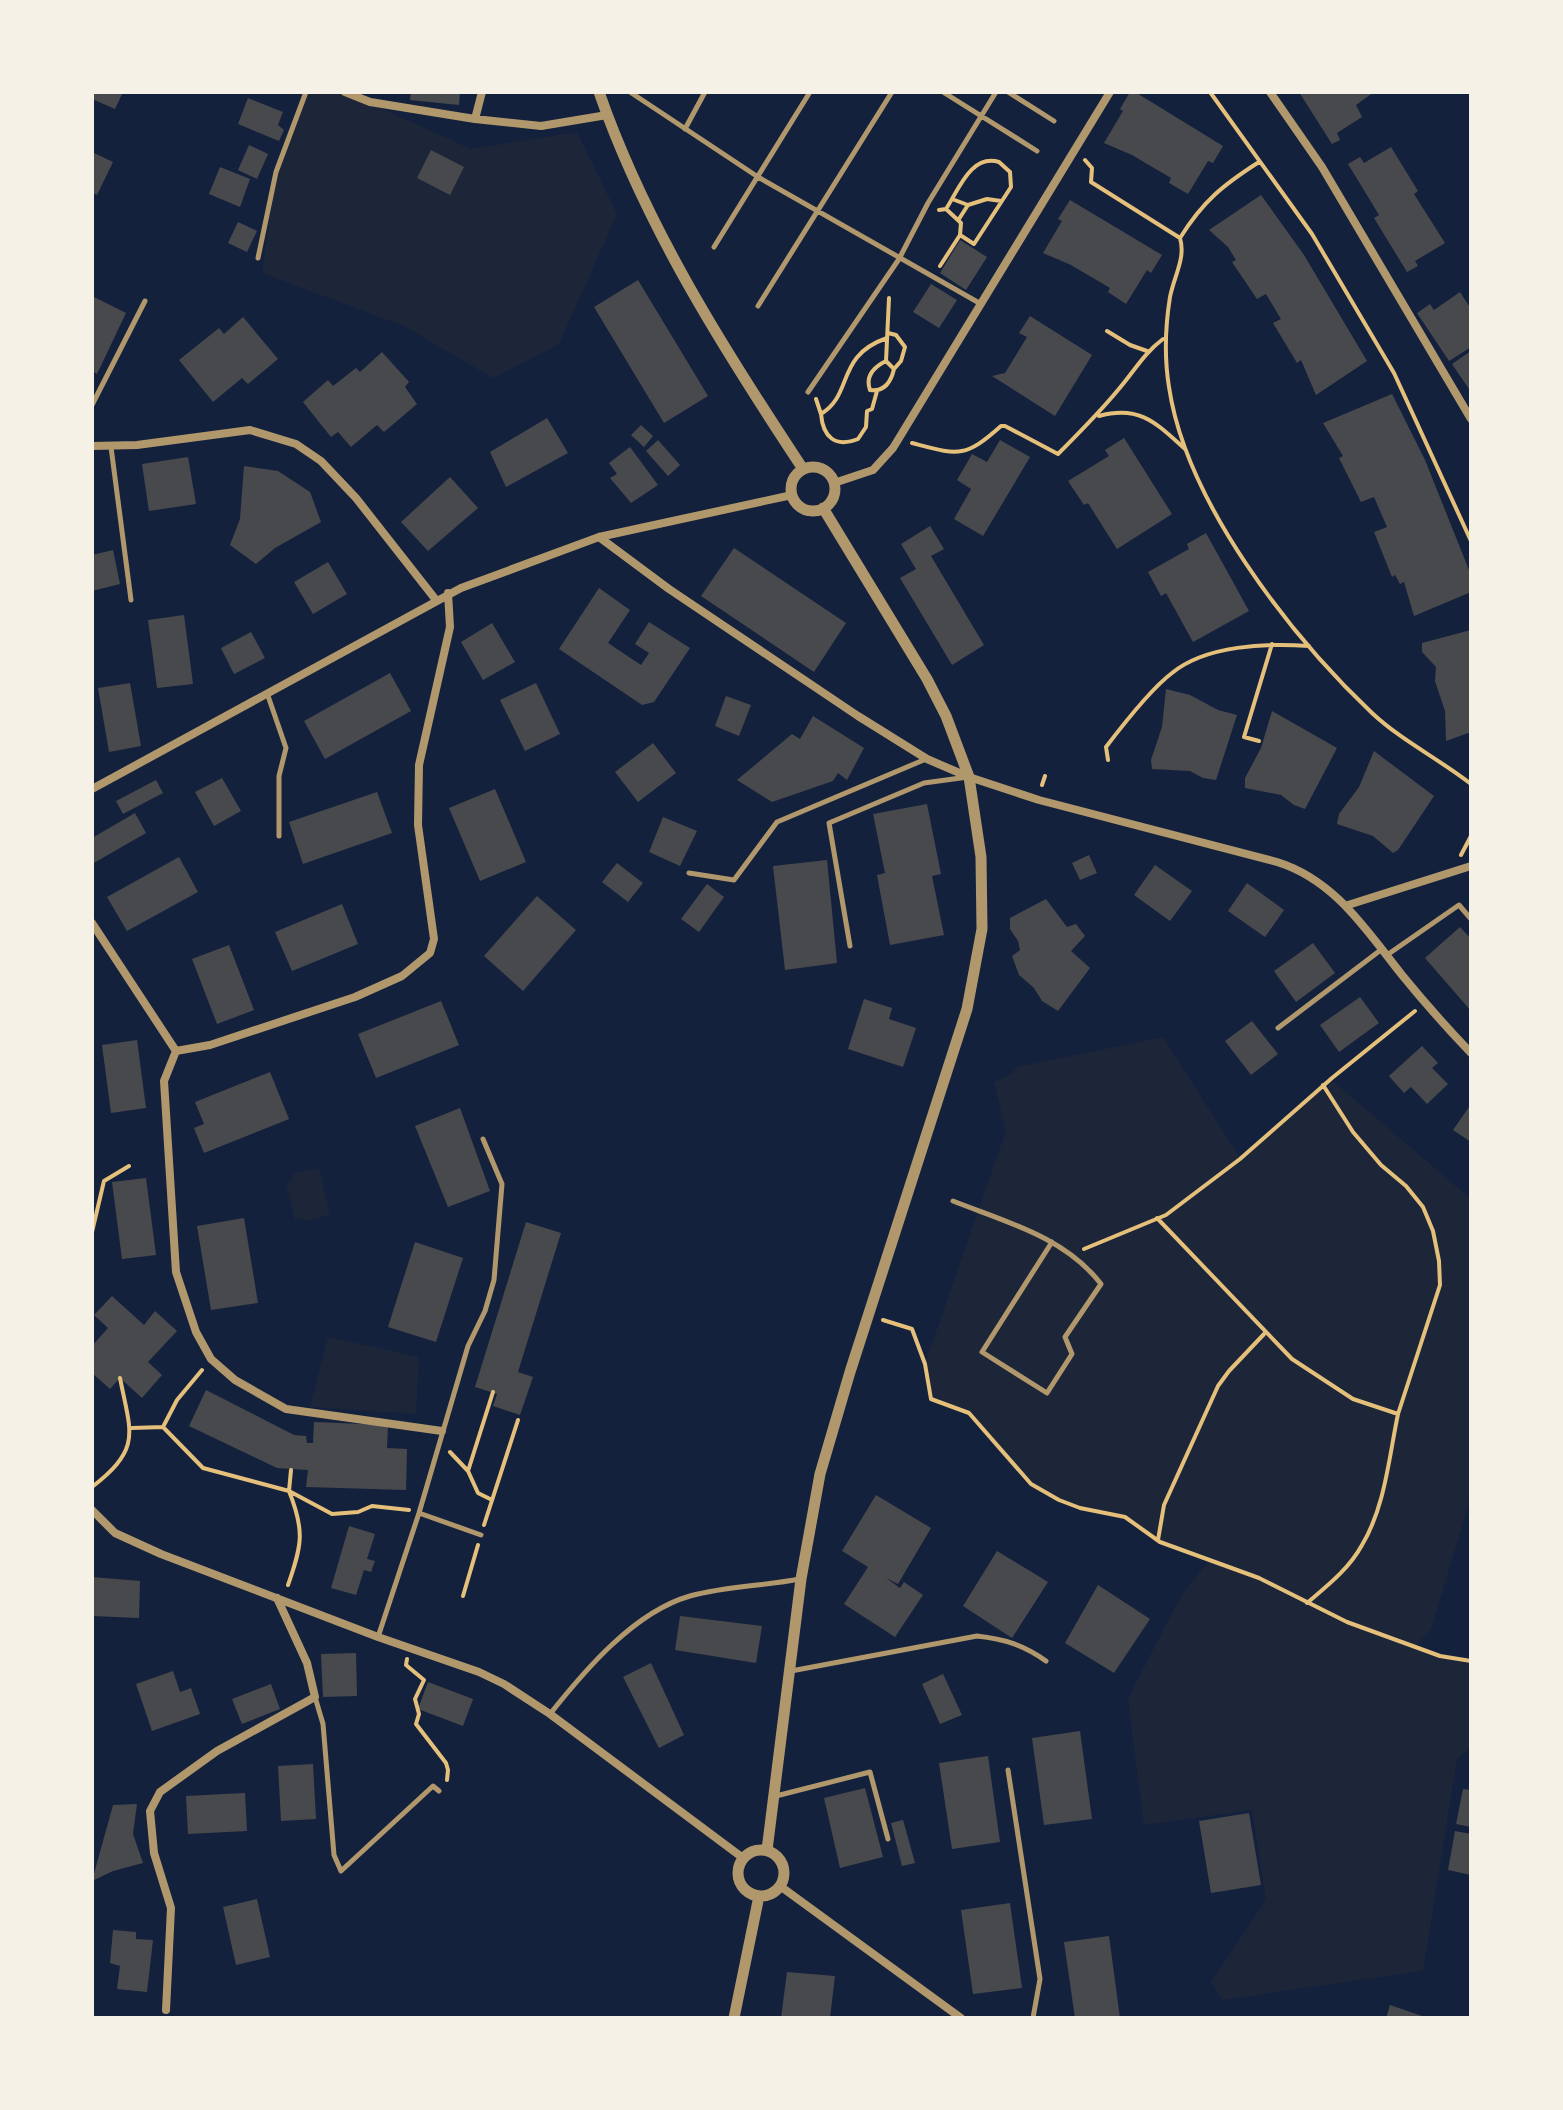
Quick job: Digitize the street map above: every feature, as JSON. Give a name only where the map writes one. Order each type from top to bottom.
[{"type":"street","points":[[345,92],[370,102],[541,126],[607,115]]},
{"type":"street","points":[[475,119],[482,92]]},
{"type":"street","points":[[599,92],[638,188],[714,329],[803,469]]},
{"type":"street","points":[[834,483],[863,475],[881,463],[893,448],[1110,92]]},
{"type":"street","points":[[1270,92],[1322,167],[1471,419]]},
{"type":"street","points":[[92,446],[111,447],[250,430],[296,444],[321,461],[356,498],[436,600]]},
{"type":"street","points":[[811,467],[826,471],[834,483],[833,498],[823,508],[816,510],[801,507],[792,495],[793,480],[803,469],[811,467]]},
{"type":"street","points":[[92,789],[448,593],[599,537],[792,495]]},
{"type":"street","points":[[767,1850],[801,1579],[820,1474],[967,1009],[982,929],[981,857],[969,777],[946,716],[927,679],[823,508]]},
{"type":"street","points":[[599,537],[669,589],[927,759],[969,777],[1039,800],[1293,867],[1308,874],[1348,905],[1449,1031],[1471,1053]]},
{"type":"street","points":[[176,1051],[210,1045],[355,997],[402,976],[430,953],[434,939],[418,825],[419,765],[450,627],[448,593]]},
{"type":"street","points":[[1348,905],[1471,866]]},
{"type":"street","points":[[92,923],[176,1051]]},
{"type":"street","points":[[176,1051],[164,1081],[176,1272],[196,1332],[211,1359],[235,1380],[286,1409],[442,1431]]},
{"type":"street","points":[[92,1510],[115,1533],[161,1554],[504,1684],[550,1714],[743,1858]]},
{"type":"street","points":[[166,2010],[171,1908],[154,1853],[150,1811],[160,1792],[217,1751],[315,1697],[307,1663],[277,1598]]},
{"type":"street","points":[[754,1850],[767,1850],[783,1864],[784,1880],[771,1894],[759,1896],[741,1885],[738,1871],[743,1858],[754,1850]]},
{"type":"street","points":[[780,1886],[961,2018]]},
{"type":"street","points":[[734,2018],[759,1896]]},
{"type":"lane","points":[[258,258],[276,172],[306,92]]},
{"type":"lane","points":[[630,92],[758,177],[982,304]]},
{"type":"lane","points":[[685,129],[705,92]]},
{"type":"lane","points":[[714,247],[810,92]]},
{"type":"lane","points":[[758,306],[892,92]]},
{"type":"lane","points":[[943,92],[1037,151]]},
{"type":"lane","points":[[808,392],[899,259],[928,203],[996,92]]},
{"type":"lane","points":[[1008,92],[1054,121]]},
{"type":"lane","points":[[92,405],[145,301]]},
{"type":"lane","points":[[111,447],[131,600]]},
{"type":"lane","points":[[266,692],[286,748],[279,776],[279,836]]},
{"type":"lane","points":[[689,873],[734,880],[777,822],[927,759]]},
{"type":"lane","points":[[850,946],[829,823],[924,783],[969,777]]},
{"type":"lane","points":[[1278,1028],[1385,952],[1459,905],[1471,919]]},
{"type":"lane","points":[[378,1637],[419,1513],[468,1346],[485,1311],[494,1280],[502,1184],[483,1139]]},
{"type":"lane","points":[[953,1201],[1052,1242],[1087,1267],[1101,1284],[1065,1337],[1072,1354],[1047,1393],[982,1352],[1052,1242]]},
{"type":"lane","points":[[419,1513],[481,1535]]},
{"type":"lane","points":[[550,1714],[581,1675],[658,1609],[686,1597],[715,1590],[801,1579]]},
{"type":"lane","points":[[790,1671],[977,1636],[1022,1645],[1046,1661]]},
{"type":"lane","points":[[315,1697],[323,1724],[334,1855],[341,1871],[433,1786],[439,1791]]},
{"type":"lane","points":[[1008,1770],[1040,1979],[1033,2018]]},
{"type":"lane","points":[[775,1796],[870,1772],[888,1839]]},
{"type":"path","points":[[1210,92],[1312,234],[1387,361],[1471,541]]},
{"type":"path","points":[[1075,150],[1092,168],[1091,182],[1180,238],[1183,250],[1171,292],[1164,338],[1172,409],[1186,449],[1215,511],[1262,587],[1309,646],[1374,714],[1471,784]]},
{"type":"path","points":[[946,209],[974,167],[982,161],[995,160],[1007,168],[1011,187],[974,244],[960,235]]},
{"type":"path","points":[[1180,238],[1211,196],[1259,162]]},
{"type":"path","points":[[952,199],[968,205],[987,199],[1001,201]]},
{"type":"path","points":[[928,203],[937,209],[946,209],[959,219],[962,230],[932,278]]},
{"type":"path","points":[[959,219],[968,205]]},
{"type":"path","points":[[887,276],[886,361],[894,369]]},
{"type":"path","points":[[1107,331],[1147,351]]},
{"type":"path","points":[[821,414],[834,404],[845,375],[860,353],[888,335],[896,335],[905,347],[901,361],[886,387],[870,390],[868,383],[877,365],[886,361]]},
{"type":"path","points":[[910,442],[948,453],[965,452],[1005,426],[1058,454],[1097,416],[1147,351],[1164,338]]},
{"type":"path","points":[[808,392],[816,397],[822,428],[832,439],[841,443],[858,439],[866,427],[867,411],[872,409],[877,391]]},
{"type":"path","points":[[1097,416],[1130,412],[1144,416],[1186,449]]},
{"type":"path","points":[[1259,741],[1244,737],[1272,644]]},
{"type":"path","points":[[1108,760],[1106,747],[1172,672],[1212,654],[1252,645],[1309,646]]},
{"type":"path","points":[[1042,785],[1045,776]]},
{"type":"path","points":[[1081,1250],[1166,1215],[1240,1159],[1323,1085],[1417,1010]]},
{"type":"path","points":[[1307,1603],[1346,1568],[1362,1545],[1382,1492],[1398,1414],[1440,1285],[1433,1231],[1423,1207],[1353,1132],[1323,1085]]},
{"type":"path","points":[[92,1232],[104,1181],[129,1166]]},
{"type":"path","points":[[1157,1218],[1292,1359],[1353,1399],[1398,1414]]},
{"type":"path","points":[[883,1320],[912,1329],[925,1364],[931,1399],[969,1413],[1031,1484],[1080,1508],[1125,1517],[1158,1540],[1259,1578],[1347,1622],[1440,1656],[1471,1661]]},
{"type":"path","points":[[1158,1540],[1164,1505],[1218,1386],[1265,1333]]},
{"type":"path","points":[[163,1427],[177,1400],[211,1359]]},
{"type":"path","points":[[92,1487],[113,1471],[127,1450],[132,1428],[120,1378]]},
{"type":"path","points":[[468,1471],[493,1392]]},
{"type":"path","points":[[463,1596],[518,1420]]},
{"type":"path","points":[[132,1428],[163,1427],[203,1468],[289,1491],[332,1514],[358,1512],[372,1506],[389,1506],[419,1513]]},
{"type":"path","points":[[442,1431],[443,1444],[468,1471],[478,1493],[492,1500]]},
{"type":"path","points":[[288,1585],[299,1550],[300,1520],[289,1491],[291,1470]]},
{"type":"path","points":[[407,1659],[406,1665],[424,1680],[415,1699],[419,1714],[416,1724],[446,1763],[445,1786]]},
{"type":"shaded area","points":[[306,92],[345,92],[471,149],[577,132],[617,214],[559,344],[493,378],[404,326],[262,273],[276,172]]},
{"type":"shaded area","points":[[1163,1037],[1240,1158],[1333,1081],[1471,1199],[1471,1496],[1431,1630],[1415,1646],[1440,1656],[1471,1661],[1471,1747],[1457,1759],[1423,1971],[1222,2000],[1211,1982],[1266,1900],[1252,1810],[1144,1825],[1128,1698],[1182,1594],[1210,1560],[1160,1542],[1125,1517],[1080,1508],[1031,1484],[969,1414],[931,1399],[925,1364],[1006,1131],[994,1082],[1012,1074],[1017,1067]]},
{"type":"shaded area","points":[[319,1168],[330,1215],[295,1220],[286,1182],[293,1180],[292,1174]]},
{"type":"shaded area","points":[[328,1337],[419,1357],[416,1414],[310,1407]]},
{"type":"building","points":[[92,92],[123,92],[115,109],[92,99]]},
{"type":"building","points":[[411,92],[460,92],[459,105],[410,100]]},
{"type":"building","points":[[1130,92],[1135,92],[1223,146],[1213,163],[1208,161],[1188,194],[1169,183],[1171,178],[1104,143]]},
{"type":"building","points":[[1299,92],[1374,92],[1356,105],[1362,117],[1337,133],[1340,140],[1332,144]]},
{"type":"building","points":[[248,98],[283,112],[278,125],[284,130],[279,141],[238,124]]},
{"type":"building","points":[[249,145],[268,154],[257,179],[238,170]]},
{"type":"building","points":[[1391,147],[1418,191],[1414,194],[1445,243],[1415,261],[1418,266],[1407,272],[1374,218],[1379,215],[1348,164],[1360,157],[1364,163]]},
{"type":"building","points":[[431,150],[464,167],[450,195],[417,178]]},
{"type":"building","points":[[92,152],[113,162],[97,195],[92,193]]},
{"type":"building","points":[[220,167],[250,179],[240,207],[209,194]]},
{"type":"building","points":[[1261,195],[1304,255],[1367,361],[1316,395],[1301,360],[1297,363],[1273,323],[1281,319],[1266,294],[1257,299],[1232,262],[1236,260],[1228,247],[1209,230]]},
{"type":"building","points":[[1070,200],[1162,255],[1151,273],[1147,270],[1126,304],[1108,292],[1110,288],[1043,253],[1062,221],[1058,219]]},
{"type":"building","points":[[238,222],[257,231],[247,252],[228,243]]},
{"type":"building","points":[[960,240],[987,257],[966,290],[940,273]]},
{"type":"building","points":[[638,280],[708,396],[664,423],[594,307]]},
{"type":"building","points":[[931,284],[957,300],[939,328],[913,312]]},
{"type":"building","points":[[1460,292],[1471,309],[1471,347],[1449,361],[1417,313],[1430,304],[1434,310]]},
{"type":"building","points":[[92,296],[126,313],[97,374],[92,371]]},
{"type":"building","points":[[1030,316],[1092,355],[1055,416],[992,376],[1005,373],[1027,337],[1019,333]]},
{"type":"building","points":[[243,317],[278,359],[248,384],[242,378],[213,402],[179,360],[219,328],[224,334]]},
{"type":"building","points":[[1471,351],[1471,392],[1452,364]]},
{"type":"building","points":[[382,352],[409,382],[405,387],[417,404],[384,432],[377,425],[351,447],[338,432],[331,437],[303,402],[328,380],[333,386],[356,368],[360,372]]},
{"type":"building","points":[[1392,394],[1425,460],[1471,575],[1471,592],[1414,616],[1404,582],[1400,584],[1395,575],[1392,577],[1374,532],[1387,527],[1374,497],[1361,502],[1339,458],[1343,456],[1323,423]]},
{"type":"building","points":[[547,418],[568,453],[506,487],[490,452]]},
{"type":"building","points":[[641,425],[653,436],[644,447],[631,435]]},
{"type":"building","points":[[1124,438],[1172,514],[1117,549],[1088,503],[1084,505],[1068,481],[1109,456],[1105,450]]},
{"type":"building","points":[[658,440],[680,465],[668,476],[646,451]]},
{"type":"building","points":[[1000,440],[1030,457],[983,536],[954,519],[971,489],[957,480],[972,454],[987,462]]},
{"type":"building","points":[[630,447],[658,485],[631,503],[610,478],[617,474],[609,463]]},
{"type":"building","points":[[188,457],[196,504],[149,511],[142,464]]},
{"type":"building","points":[[244,466],[278,471],[310,492],[321,522],[275,548],[256,564],[230,545],[240,519]]},
{"type":"building","points":[[450,477],[478,508],[428,551],[401,522]]},
{"type":"building","points":[[930,526],[944,549],[931,556],[984,645],[952,665],[900,578],[916,569],[901,544]]},
{"type":"building","points":[[1206,533],[1249,611],[1193,642],[1166,593],[1161,596],[1148,572],[1189,549],[1187,544]]},
{"type":"building","points":[[734,548],[846,623],[814,672],[701,596]]},
{"type":"building","points":[[113,550],[120,584],[92,591],[92,555]]},
{"type":"building","points":[[328,562],[347,594],[313,614],[294,582]]},
{"type":"building","points":[[599,588],[630,610],[608,643],[641,665],[649,653],[635,644],[649,622],[690,648],[654,702],[642,705],[559,649]]},
{"type":"building","points":[[184,615],[193,684],[157,688],[148,620]]},
{"type":"building","points":[[492,623],[515,662],[483,680],[461,642]]},
{"type":"building","points":[[1471,630],[1471,732],[1446,741],[1445,711],[1435,681],[1436,667],[1422,652],[1422,643]]},
{"type":"building","points":[[251,632],[265,658],[234,674],[221,648]]},
{"type":"building","points":[[390,673],[411,711],[325,759],[304,721]]},
{"type":"building","points":[[130,683],[141,746],[109,752],[98,688]]},
{"type":"building","points":[[536,683],[560,734],[525,751],[500,700]]},
{"type":"building","points":[[1166,689],[1190,695],[1218,710],[1237,715],[1216,780],[1190,771],[1152,769],[1151,760],[1162,727]]},
{"type":"building","points":[[726,696],[751,705],[739,736],[715,726]]},
{"type":"building","points":[[1272,711],[1337,748],[1305,809],[1281,795],[1245,788],[1245,778],[1261,748]]},
{"type":"building","points":[[813,716],[864,748],[847,780],[838,773],[833,781],[772,802],[737,780],[792,734],[800,739]]},
{"type":"building","points":[[653,743],[676,773],[638,802],[615,772]]},
{"type":"building","points":[[1374,751],[1434,796],[1393,853],[1373,836],[1337,824],[1339,814],[1359,787]]},
{"type":"building","points":[[222,778],[241,811],[214,826],[195,792]]},
{"type":"building","points":[[156,780],[163,793],[123,814],[116,801]]},
{"type":"building","points":[[495,789],[526,862],[480,881],[449,808]]},
{"type":"building","points":[[377,792],[392,833],[303,864],[289,822]]},
{"type":"building","points":[[927,804],[941,874],[932,876],[944,935],[890,945],[877,875],[885,873],[873,814]]},
{"type":"building","points":[[135,813],[146,833],[92,864],[92,838]]},
{"type":"building","points":[[663,817],[697,831],[680,866],[649,852]]},
{"type":"building","points":[[1089,855],[1097,873],[1080,880],[1072,863]]},
{"type":"building","points":[[179,857],[198,892],[127,931],[107,897]]},
{"type":"building","points":[[827,860],[837,963],[785,970],[773,866]]},
{"type":"building","points":[[617,863],[643,883],[628,902],[602,882]]},
{"type":"building","points":[[1155,865],[1192,891],[1170,921],[1134,895]]},
{"type":"building","points":[[1247,883],[1284,910],[1265,937],[1228,911]]},
{"type":"building","points":[[707,884],[724,897],[699,932],[681,919]]},
{"type":"building","points":[[537,896],[576,930],[523,991],[484,956]]},
{"type":"building","points":[[1046,899],[1067,927],[1076,924],[1085,936],[1071,951],[1090,968],[1058,1011],[1042,1001],[1034,988],[1019,975],[1012,956],[1020,950],[1010,929],[1010,918]]},
{"type":"building","points":[[342,904],[358,944],[292,971],[275,932]]},
{"type":"building","points":[[1460,927],[1471,939],[1471,1011],[1425,958]]},
{"type":"building","points":[[1313,943],[1335,973],[1296,1002],[1274,971]]},
{"type":"building","points":[[229,945],[254,1010],[217,1024],[192,959]]},
{"type":"building","points":[[1360,997],[1379,1023],[1339,1052],[1320,1025]]},
{"type":"building","points":[[864,999],[892,1008],[889,1019],[916,1028],[903,1067],[848,1049]]},
{"type":"building","points":[[441,1001],[459,1045],[376,1078],[358,1034]]},
{"type":"building","points":[[1252,1021],[1278,1054],[1251,1075],[1225,1041]]},
{"type":"building","points":[[137,1040],[146,1108],[111,1113],[102,1045]]},
{"type":"building","points":[[1422,1046],[1438,1063],[1432,1068],[1448,1084],[1427,1104],[1411,1087],[1404,1093],[1389,1076]]},
{"type":"building","points":[[270,1072],[289,1119],[204,1153],[194,1128],[204,1124],[195,1102]]},
{"type":"building","points":[[1471,1104],[1471,1142],[1453,1130]]},
{"type":"building","points":[[460,1108],[490,1191],[448,1207],[415,1126]]},
{"type":"building","points":[[146,1178],[156,1255],[122,1259],[112,1182]]},
{"type":"building","points":[[244,1218],[258,1303],[211,1310],[197,1226]]},
{"type":"building","points":[[526,1222],[561,1233],[518,1372],[533,1377],[520,1415],[493,1406],[497,1394],[475,1387]]},
{"type":"building","points":[[415,1242],[463,1258],[436,1342],[388,1327]]},
{"type":"building","points":[[112,1296],[144,1325],[155,1311],[177,1331],[148,1362],[162,1375],[142,1398],[120,1378],[110,1389],[92,1373],[92,1346],[108,1328],[94,1315]]},
{"type":"building","points":[[206,1390],[294,1435],[306,1436],[307,1443],[313,1443],[314,1422],[388,1425],[387,1448],[407,1449],[406,1490],[306,1487],[308,1470],[277,1468],[189,1426]]},
{"type":"building","points":[[876,1495],[931,1528],[898,1584],[886,1578],[900,1588],[904,1582],[923,1595],[895,1637],[844,1604],[868,1567],[842,1551]]},
{"type":"building","points":[[349,1526],[375,1534],[367,1559],[375,1561],[371,1572],[364,1570],[356,1595],[331,1588]]},
{"type":"building","points":[[997,1551],[1048,1582],[1012,1638],[963,1606]]},
{"type":"building","points":[[92,1577],[140,1581],[139,1618],[92,1616]]},
{"type":"building","points":[[1098,1585],[1150,1619],[1114,1673],[1065,1643]]},
{"type":"building","points":[[680,1616],[762,1626],[756,1663],[675,1650]]},
{"type":"building","points":[[356,1653],[357,1696],[323,1697],[321,1654]]},
{"type":"building","points":[[651,1663],[684,1735],[659,1748],[623,1677]]},
{"type":"building","points":[[173,1671],[180,1692],[191,1688],[200,1714],[152,1731],[136,1684]]},
{"type":"building","points":[[943,1674],[962,1715],[940,1724],[922,1684]]},
{"type":"building","points":[[428,1682],[473,1699],[463,1726],[418,1709]]},
{"type":"building","points":[[271,1684],[280,1709],[242,1724],[232,1699]]},
{"type":"building","points":[[1080,1731],[1092,1819],[1044,1825],[1032,1738]]},
{"type":"building","points":[[988,1756],[1000,1842],[952,1849],[939,1763]]},
{"type":"building","points":[[313,1764],[316,1819],[281,1821],[278,1766]]},
{"type":"building","points":[[865,1788],[883,1857],[840,1868],[824,1798]]},
{"type":"building","points":[[1463,1789],[1471,1790],[1471,1827],[1456,1824]]},
{"type":"building","points":[[245,1793],[247,1831],[188,1834],[186,1796]]},
{"type":"building","points":[[137,1804],[133,1834],[143,1863],[113,1871],[92,1881],[113,1805]]},
{"type":"building","points":[[1249,1813],[1261,1885],[1211,1893],[1199,1821]]},
{"type":"building","points":[[903,1820],[915,1863],[902,1866],[891,1823]]},
{"type":"building","points":[[1455,1831],[1471,1834],[1471,1875],[1448,1870]]},
{"type":"building","points":[[257,1899],[270,1957],[236,1965],[223,1907]]},
{"type":"building","points":[[1010,1903],[1022,1988],[973,1994],[961,1910]]},
{"type":"building","points":[[113,1930],[136,1932],[136,1939],[153,1940],[147,1992],[117,1989],[120,1966],[110,1963]]},
{"type":"building","points":[[1109,1936],[1120,2018],[1075,2018],[1064,1942]]},
{"type":"building","points":[[787,1972],[835,1976],[830,2018],[781,2018]]},
{"type":"building","points":[[1390,2005],[1425,2017],[1425,2018],[1386,2018]]}]
